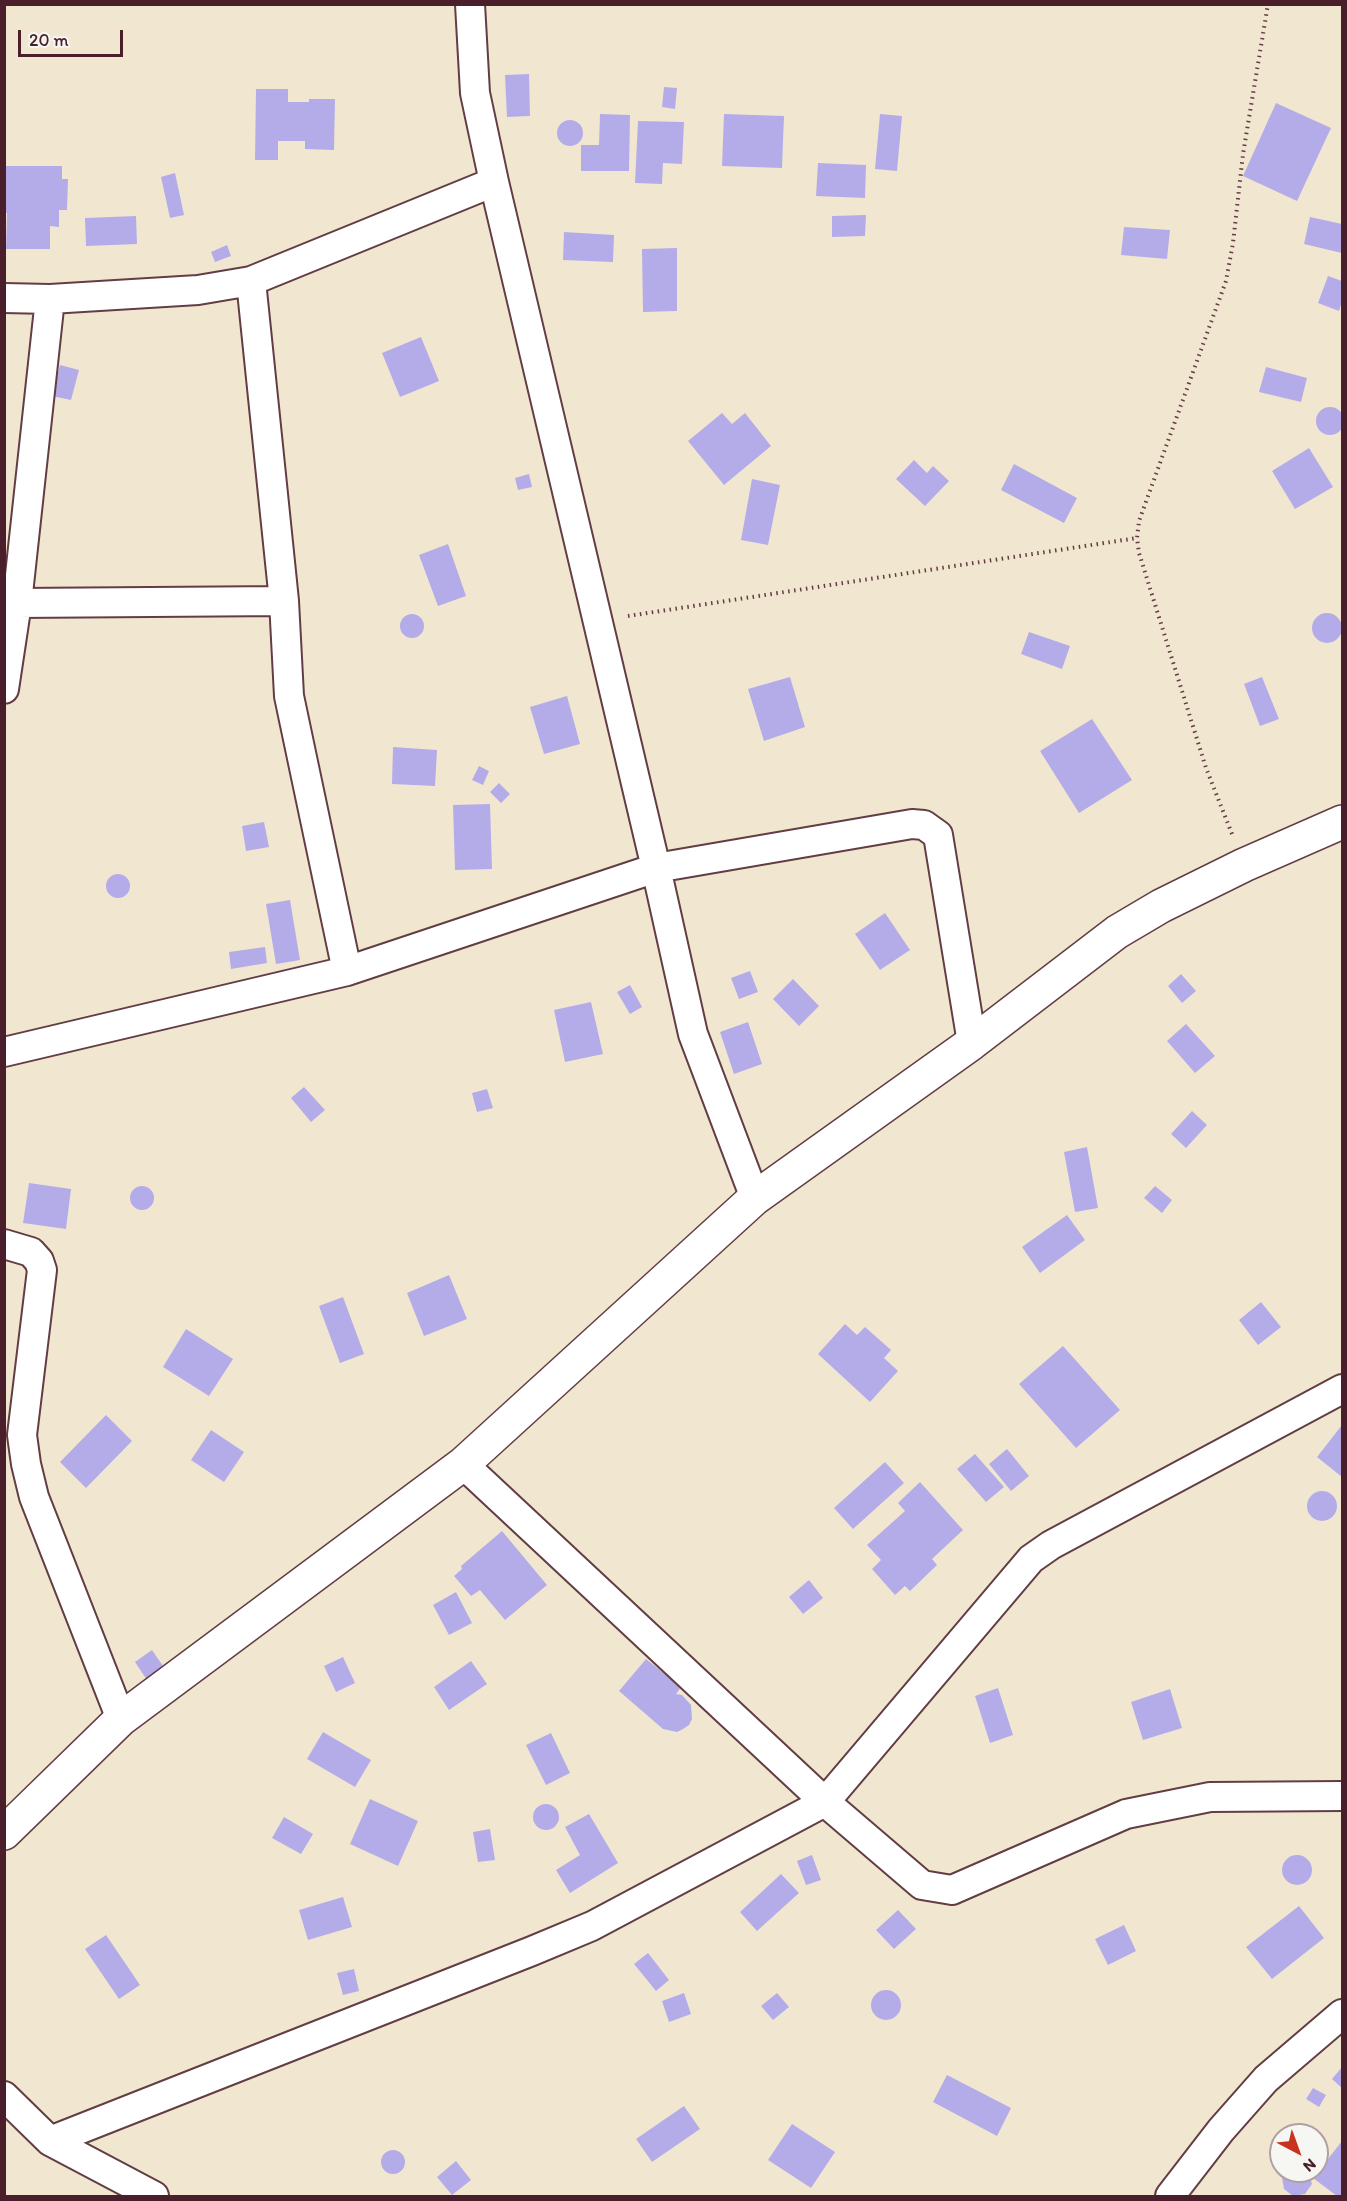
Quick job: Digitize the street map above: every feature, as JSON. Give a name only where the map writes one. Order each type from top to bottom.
[{"type":"street","points":[[470,4],[475,93],[494,182],[693,1034],[755,1198]]},
{"type":"street","points":[[4,298],[50,299],[198,290],[251,281],[494,182]]},
{"type":"street","points":[[251,281],[284,601],[289,696],[347,971]]},
{"type":"street","points":[[4,689],[11,601],[50,299]]},
{"type":"street","points":[[11,601],[284,601]]},
{"type":"street","points":[[4,1833],[121,1719],[463,1464],[755,1198],[972,1043],[1117,932],[1161,906],[1244,865],[1342,822]]},
{"type":"street","points":[[4,1052],[347,971],[656,868],[912,824],[924,825],[934,830],[938,836],[972,1043]]},
{"type":"street","points":[[4,1244],[31,1252],[39,1261],[42,1270],[22,1435],[34,1497],[121,1719]]},
{"type":"street","points":[[50,2141],[582,1930],[825,1802],[1031,1559],[1052,1545],[1342,1389]]},
{"type":"street","points":[[463,1464],[825,1802],[922,1885],[952,1890],[1126,1814],[1210,1797],[1342,1796]]},
{"type":"street","points":[[1170,2196],[1221,2130],[1266,2079],[1342,2014]]},
{"type":"street","points":[[4,2096],[50,2141],[154,2196]]},
{"type":"path","points":[[1244,865],[1206,768],[1139,553],[1137,538],[1139,521],[1226,281],[1233,243],[1243,154],[1268,4]]},
{"type":"path","points":[[597,621],[1137,538]]},
{"type":"building","points":[[529,74],[530,116],[507,117],[505,75]]},
{"type":"building","points":[[664,87],[677,88],[675,109],[662,107]]},
{"type":"building","points":[[256,89],[288,89],[288,102],[335,99],[334,150],[305,149],[305,141],[278,141],[278,160],[255,160]]},
{"type":"building","points":[[1276,103],[1331,128],[1297,201],[1243,176]]},
{"type":"building","points":[[600,114],[630,115],[629,171],[581,171],[581,145],[599,145]]},
{"type":"building","points":[[724,114],[784,116],[782,168],[722,166]]},
{"type":"building","points":[[880,114],[902,116],[897,171],[875,169]]},
{"type":"building","points":[[570,120],[579,124],[583,133],[579,142],[570,146],[561,142],[557,133],[561,124]]},
{"type":"building","points":[[638,121],[684,122],[682,164],[663,163],[662,184],[635,183]]},
{"type":"building","points":[[818,163],[866,165],[865,198],[816,196]]},
{"type":"building","points":[[6,166],[62,166],[62,179],[68,179],[67,210],[59,210],[59,227],[50,226],[50,249],[6,249],[7,213],[4,213]]},
{"type":"building","points":[[175,173],[184,215],[170,218],[161,177]]},
{"type":"building","points":[[866,215],[865,236],[832,237],[832,216]]},
{"type":"building","points":[[136,216],[137,244],[86,246],[85,218]]},
{"type":"building","points":[[1310,217],[1342,224],[1342,253],[1304,244]]},
{"type":"building","points":[[1124,227],[1170,230],[1167,259],[1121,255]]},
{"type":"building","points":[[564,232],[614,235],[613,262],[563,260]]},
{"type":"building","points":[[227,245],[231,256],[215,262],[211,252]]},
{"type":"building","points":[[677,248],[677,311],[643,312],[642,249]]},
{"type":"building","points":[[1328,276],[1342,281],[1342,301],[1339,311],[1318,303]]},
{"type":"building","points":[[421,337],[439,381],[400,397],[382,353]]},
{"type":"building","points":[[60,365],[79,370],[71,400],[52,396]]},
{"type":"building","points":[[1266,367],[1307,378],[1301,402],[1259,392]]},
{"type":"building","points":[[1330,407],[1340,411],[1344,421],[1340,431],[1330,435],[1320,431],[1316,421],[1320,411]]},
{"type":"building","points":[[722,413],[732,424],[745,413],[771,446],[724,485],[688,441]]},
{"type":"building","points":[[1309,448],[1333,487],[1295,509],[1272,471]]},
{"type":"building","points":[[914,460],[927,473],[933,466],[949,481],[925,506],[896,479]]},
{"type":"building","points":[[1014,464],[1077,498],[1064,523],[1001,490]]},
{"type":"building","points":[[529,474],[532,487],[518,490],[515,478]]},
{"type":"building","points":[[752,479],[780,485],[768,545],[741,540]]},
{"type":"building","points":[[448,544],[466,596],[438,606],[419,555]]},
{"type":"building","points":[[1327,613],[1333,614],[1341,622],[1341,634],[1333,642],[1327,643],[1321,642],[1313,634],[1312,628],[1313,622],[1321,614]]},
{"type":"building","points":[[412,614],[417,615],[423,621],[423,631],[417,637],[412,638],[407,637],[401,631],[400,626],[401,621],[407,615]]},
{"type":"building","points":[[1029,632],[1070,646],[1062,669],[1021,654]]},
{"type":"building","points":[[790,677],[805,727],[764,741],[748,689]]},
{"type":"building","points":[[1262,677],[1279,719],[1260,726],[1244,684]]},
{"type":"building","points":[[567,696],[580,744],[544,754],[530,707]]},
{"type":"building","points":[[1092,719],[1132,780],[1079,813],[1040,751]]},
{"type":"building","points":[[393,747],[437,750],[435,786],[392,784]]},
{"type":"building","points":[[479,766],[489,771],[483,785],[472,780]]},
{"type":"building","points":[[499,783],[510,794],[501,803],[490,792]]},
{"type":"building","points":[[490,804],[492,869],[455,870],[453,805]]},
{"type":"building","points":[[264,822],[269,847],[246,851],[242,826]]},
{"type":"building","points":[[118,874],[123,875],[129,881],[129,891],[123,897],[118,898],[113,897],[107,891],[106,886],[107,881],[113,875]]},
{"type":"building","points":[[290,900],[300,960],[276,964],[266,904]]},
{"type":"building","points":[[885,913],[910,950],[880,970],[855,934]]},
{"type":"building","points":[[265,947],[267,963],[231,969],[229,952]]},
{"type":"building","points":[[750,971],[758,992],[739,999],[731,978]]},
{"type":"building","points":[[1181,974],[1196,991],[1182,1003],[1168,986]]},
{"type":"building","points":[[793,979],[819,1006],[799,1026],[773,999]]},
{"type":"building","points":[[630,985],[642,1007],[630,1014],[617,992]]},
{"type":"building","points":[[591,1002],[603,1054],[565,1062],[554,1010]]},
{"type":"building","points":[[748,1022],[762,1064],[734,1074],[720,1032]]},
{"type":"building","points":[[1186,1024],[1215,1056],[1195,1073],[1167,1041]]},
{"type":"building","points":[[304,1087],[325,1110],[311,1122],[291,1098]]},
{"type":"building","points":[[487,1089],[493,1108],[477,1112],[472,1093]]},
{"type":"building","points":[[1192,1111],[1207,1125],[1186,1148],[1171,1134]]},
{"type":"building","points":[[1087,1147],[1098,1208],[1075,1212],[1064,1152]]},
{"type":"building","points":[[29,1183],[71,1189],[66,1229],[23,1223]]},
{"type":"building","points":[[142,1186],[147,1187],[153,1193],[153,1203],[147,1209],[142,1210],[137,1209],[131,1203],[130,1198],[131,1193],[137,1187]]},
{"type":"building","points":[[1155,1186],[1172,1200],[1162,1213],[1144,1198]]},
{"type":"building","points":[[1067,1215],[1085,1240],[1040,1273],[1022,1247]]},
{"type":"building","points":[[449,1275],[467,1319],[424,1336],[407,1293]]},
{"type":"building","points":[[343,1297],[364,1354],[340,1363],[319,1306]]},
{"type":"building","points":[[1261,1302],[1281,1327],[1258,1345],[1239,1320]]},
{"type":"building","points":[[845,1324],[857,1335],[865,1327],[891,1350],[884,1358],[898,1371],[870,1402],[818,1354]]},
{"type":"building","points":[[186,1329],[233,1359],[209,1396],[163,1367]]},
{"type":"building","points":[[1063,1346],[1120,1410],[1076,1448],[1019,1384]]},
{"type":"building","points":[[106,1415],[132,1441],[86,1488],[60,1462]]},
{"type":"building","points":[[1342,1425],[1342,1477],[1317,1457]]},
{"type":"building","points":[[211,1430],[244,1452],[224,1482],[191,1460]]},
{"type":"building","points":[[1007,1449],[1029,1476],[1011,1491],[989,1464]]},
{"type":"building","points":[[975,1454],[1004,1487],[986,1502],[957,1469]]},
{"type":"building","points":[[885,1462],[904,1483],[853,1529],[834,1508]]},
{"type":"building","points":[[920,1482],[963,1530],[932,1559],[937,1565],[910,1591],[905,1586],[895,1595],[872,1569],[881,1560],[867,1545],[905,1511],[898,1503]]},
{"type":"building","points":[[1322,1491],[1333,1495],[1337,1506],[1333,1517],[1322,1521],[1311,1517],[1307,1506],[1311,1495]]},
{"type":"building","points":[[502,1531],[547,1585],[505,1620],[480,1590],[471,1596],[454,1576],[462,1569],[461,1566]]},
{"type":"building","points":[[809,1580],[823,1598],[803,1614],[789,1597]]},
{"type":"building","points":[[456,1592],[472,1623],[449,1635],[433,1605]]},
{"type":"building","points":[[152,1650],[165,1669],[147,1680],[135,1662]]},
{"type":"building","points":[[343,1657],[355,1683],[336,1692],[324,1666]]},
{"type":"building","points":[[646,1659],[681,1687],[676,1694],[682,1695],[691,1705],[692,1719],[689,1725],[677,1732],[663,1729],[619,1691]]},
{"type":"building","points":[[471,1661],[487,1684],[449,1710],[434,1687]]},
{"type":"building","points":[[998,1688],[1013,1735],[990,1743],[975,1696]]},
{"type":"building","points":[[1170,1689],[1182,1728],[1143,1740],[1131,1702]]},
{"type":"building","points":[[323,1732],[371,1760],[355,1787],[307,1759]]},
{"type":"building","points":[[551,1733],[570,1773],[546,1785],[526,1745]]},
{"type":"building","points":[[370,1799],[418,1821],[398,1866],[350,1844]]},
{"type":"building","points":[[546,1804],[556,1807],[559,1817],[556,1827],[546,1830],[536,1827],[533,1817],[536,1807]]},
{"type":"building","points":[[589,1814],[618,1863],[570,1893],[556,1870],[580,1855],[565,1827]]},
{"type":"building","points":[[284,1817],[313,1834],[301,1854],[272,1838]]},
{"type":"building","points":[[490,1829],[495,1860],[478,1862],[473,1832]]},
{"type":"building","points":[[812,1855],[821,1880],[806,1885],[797,1861]]},
{"type":"building","points":[[1297,1855],[1308,1859],[1312,1870],[1308,1881],[1297,1885],[1286,1881],[1282,1870],[1286,1859]]},
{"type":"building","points":[[781,1874],[799,1893],[757,1931],[740,1912]]},
{"type":"building","points":[[343,1897],[352,1927],[308,1940],[299,1910]]},
{"type":"building","points":[[1299,1906],[1324,1938],[1272,1979],[1246,1947]]},
{"type":"building","points":[[898,1910],[916,1929],[894,1949],[876,1930]]},
{"type":"building","points":[[1124,1925],[1136,1951],[1108,1965],[1095,1939]]},
{"type":"building","points":[[106,1935],[140,1985],[119,1999],[85,1949]]},
{"type":"building","points":[[648,1953],[669,1980],[656,1991],[634,1964]]},
{"type":"building","points":[[354,1969],[359,1991],[343,1995],[337,1973]]},
{"type":"building","points":[[886,1990],[897,1994],[901,2005],[897,2016],[886,2020],[875,2016],[871,2005],[875,1994]]},
{"type":"building","points":[[684,1993],[691,2014],[669,2022],[662,2001]]},
{"type":"building","points":[[777,1993],[789,2007],[773,2020],[761,2006]]},
{"type":"building","points":[[1342,2067],[1342,2088],[1332,2079]]},
{"type":"building","points":[[947,2075],[1011,2108],[997,2136],[933,2102]]},
{"type":"building","points":[[1313,2088],[1326,2095],[1319,2107],[1306,2099]]},
{"type":"building","points":[[684,2106],[700,2129],[652,2162],[636,2139]]},
{"type":"building","points":[[792,2124],[835,2152],[811,2188],[768,2160]]},
{"type":"building","points":[[1342,2141],[1342,2196],[1337,2196],[1320,2183],[1329,2183],[1329,2158]]},
{"type":"building","points":[[393,2150],[398,2151],[404,2157],[404,2167],[398,2173],[393,2174],[388,2173],[382,2167],[381,2162],[382,2157],[388,2151]]},
{"type":"building","points":[[456,2161],[471,2180],[452,2195],[437,2177]]},
{"type":"building","points":[[1283,2183],[1312,2184],[1305,2194],[1293,2196],[1284,2189]]}]
